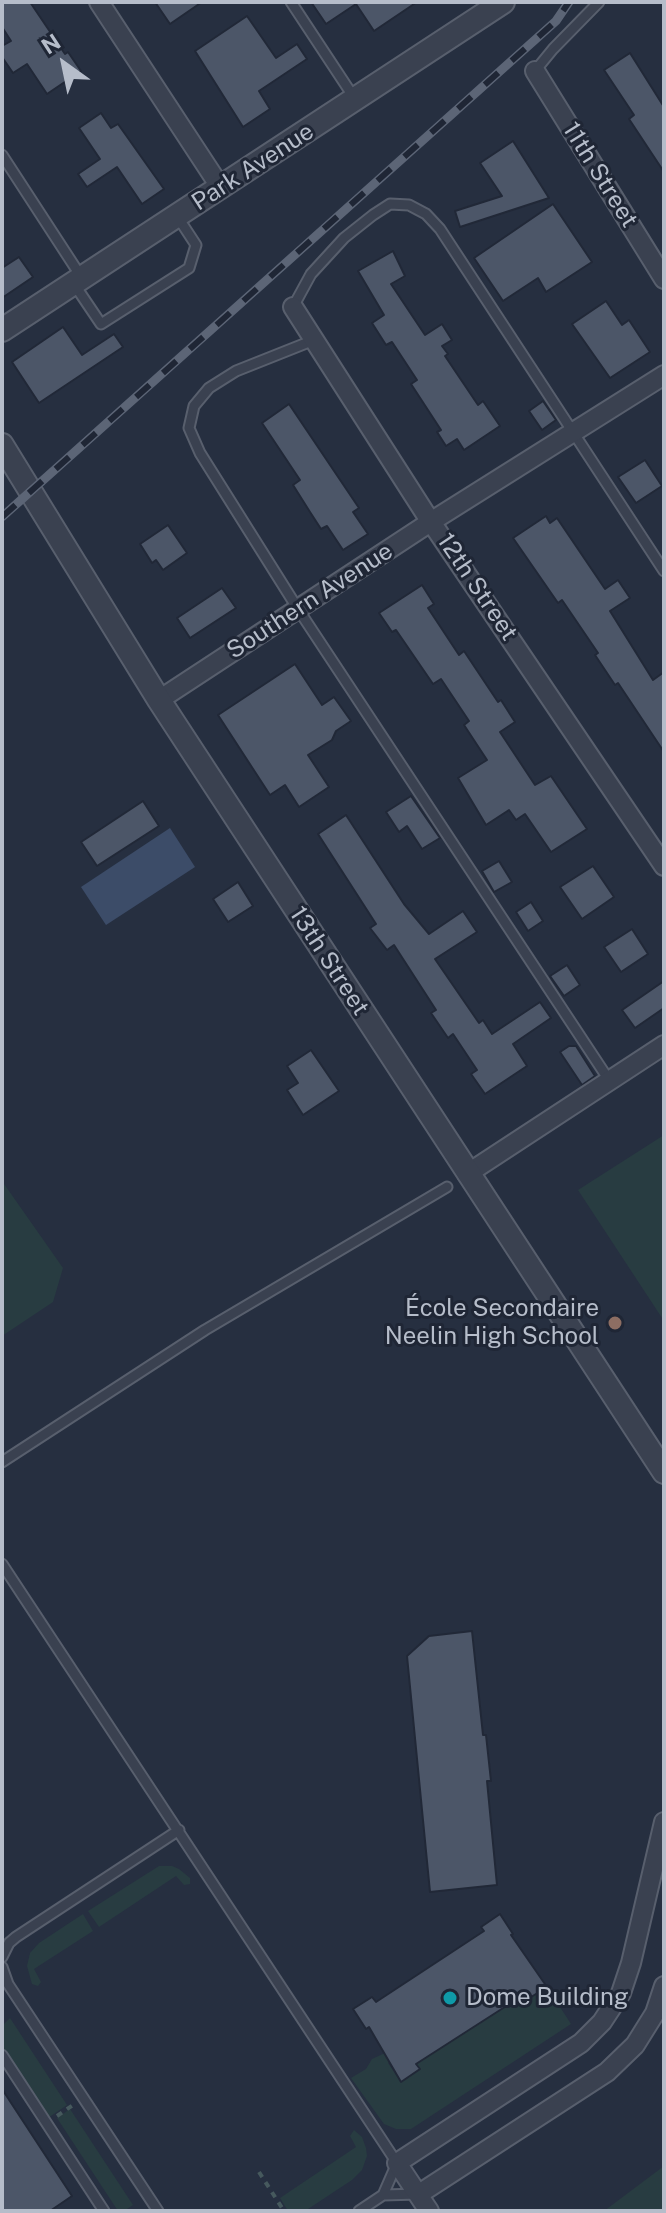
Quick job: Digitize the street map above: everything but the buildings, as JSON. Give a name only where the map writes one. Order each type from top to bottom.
[{"type":"street","points":[[99,2],[221,188]]},
{"type":"street","name":"Park Avenue","points":[[2,330],[355,99],[491,5]]},
{"type":"street","name":"11th Street","points":[[535,71],[664,279]]},
{"type":"street","name":"12th Street","points":[[293,307],[432,521],[664,866]]},
{"type":"street","name":"Southern Avenue","points":[[159,700],[432,521],[664,375]]},
{"type":"street","name":"13th Street","points":[[2,445],[159,700],[664,1472]]},
{"type":"street","points":[[467,1174],[664,1045]]},
{"type":"street","points":[[429,2211],[397,2163],[581,2043],[602,2022],[621,1993],[631,1963],[664,1822]]},
{"type":"street","points":[[419,2194],[607,2072],[635,2045],[655,2013],[664,1986]]},
{"type":"lane","points":[[291,2],[355,99]]},
{"type":"lane","points":[[535,71],[599,2]]},
{"type":"lane","points":[[2,155],[101,324],[189,268],[196,245],[177,216]]},
{"type":"lane","points":[[293,307],[311,274],[344,238],[390,204],[409,205],[426,214],[440,229],[664,571]]},
{"type":"lane","points":[[314,340],[236,371],[209,388],[194,406],[189,428],[200,453],[298,609],[609,1080]]},
{"type":"lane","points":[[2,1462],[205,1330],[447,1187]]},
{"type":"lane","points":[[2,1564],[397,2163],[383,2195]]},
{"type":"lane","points":[[2,1957],[16,1937],[179,1830]]},
{"type":"lane","points":[[2,1967],[8,1984],[158,2211]]},
{"type":"lane","points":[[2,2055],[104,2211]]},
{"type":"lane","points":[[359,2211],[383,2195],[419,2194]]},
{"type":"path","points":[[259,2172],[284,2211]]},
{"type":"green space","points":[[664,1135],[664,1321],[578,1190]]},
{"type":"green space","points":[[2,1181],[63,1268],[53,1302],[2,1336]]},
{"type":"green space","points":[[159,1866],[179,1869],[190,1878],[190,1884],[184,1885],[176,1876],[99,1927],[88,1911]]},
{"type":"green space","points":[[83,1914],[93,1931],[34,1969],[41,1982],[38,1986],[32,1984],[27,1966],[30,1953],[39,1943]]},
{"type":"green space","points":[[547,1987],[571,2024],[411,2129],[396,2129],[384,2124],[351,2078],[366,2069],[372,2059],[385,2053],[393,2059],[388,2063],[401,2082],[420,2070],[416,2064],[525,1994],[528,1999]]},
{"type":"green space","points":[[10,2018],[67,2105],[48,2118],[2,2050],[2,2026]]},
{"type":"green space","points":[[70,2109],[133,2205],[124,2211],[118,2211],[57,2118]]},
{"type":"green space","points":[[354,2130],[362,2137],[366,2148],[367,2156],[362,2170],[305,2211],[288,2211],[280,2198],[356,2147],[350,2136]]},
{"type":"green space","points":[[664,2166],[664,2211],[604,2211]]},
{"type":"water","points":[[170,828],[195,867],[106,925],[81,887]]},
{"type":"railway","points":[[2,517],[556,21],[569,2]]},
{"type":"place","name":"École Secondaire Neelin High School","points":[[615,1323]]},
{"type":"place","name":"Dome Building","points":[[450,1998]]}]
